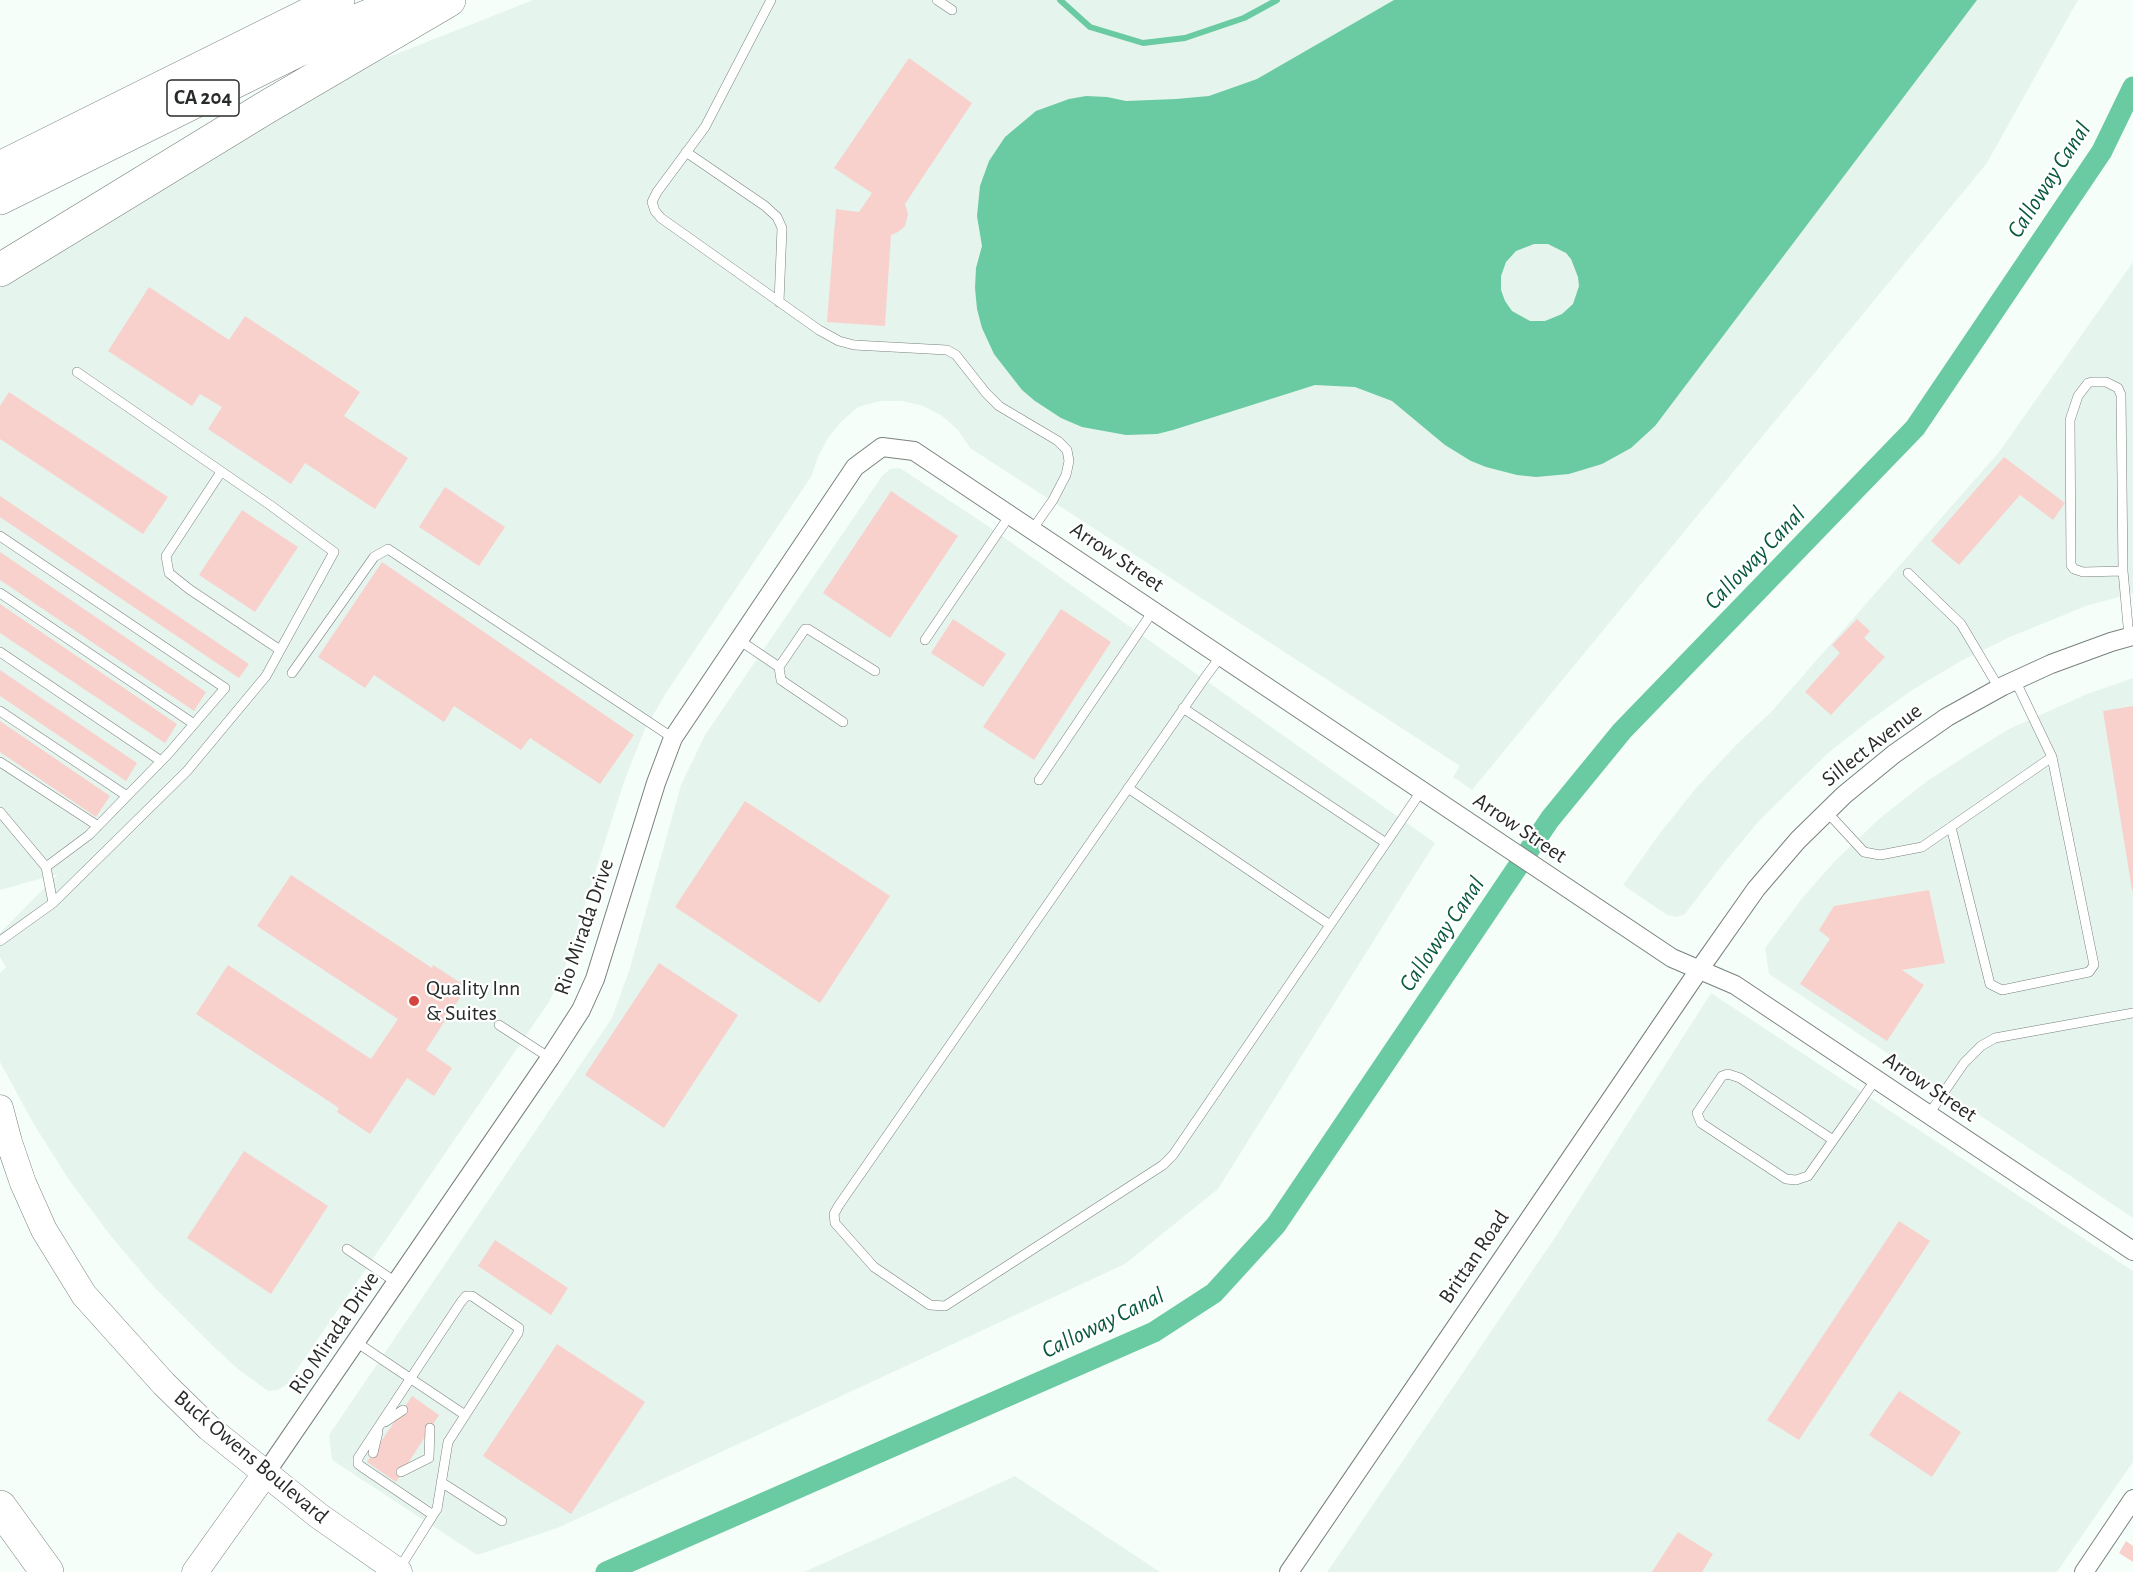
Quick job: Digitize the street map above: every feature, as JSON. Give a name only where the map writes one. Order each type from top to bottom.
[{"type":"highway","name":"CA 204","points":[[0,168],[338,0]]},
{"type":"highway","name":"CA 204","points":[[0,198],[357,21],[406,0]]},
{"type":"highway","points":[[0,270],[265,108],[449,0]]},
{"type":"highway","points":[[0,1506],[47,1572]]},
{"type":"main road","name":"Buck Owens Boulevard","points":[[0,1108],[23,1183],[40,1221],[84,1295],[164,1384],[209,1428],[319,1516],[399,1572]]},
{"type":"main road","points":[[195,1572],[266,1473]]},
{"type":"street","name":"Arrow Street","points":[[882,447],[914,451],[1672,958],[1735,985],[2133,1251]]},
{"type":"street","name":"Rio Mirada Drive","points":[[266,1473],[581,1010],[595,980],[656,783],[674,738],[855,468],[882,447]]},
{"type":"street","name":"Sillect Avenue","points":[[1699,970],[1756,889],[1798,840],[1844,795],[1894,754],[1947,717],[2007,684],[2050,664],[2131,636]]},
{"type":"street","name":"Brittan Road","points":[[1289,1572],[1699,970]]},
{"type":"street","points":[[2084,1572],[2132,1502]]},
{"type":"lane","points":[[771,0],[705,127],[657,192],[652,202],[655,211],[661,218],[779,302],[839,341],[854,345],[947,351],[956,355],[999,406],[1058,441],[1066,450],[1069,462],[1066,475],[1053,500],[1032,530]]},
{"type":"lane","points":[[937,0],[952,10]]},
{"type":"lane","points":[[686,152],[777,217],[782,228],[779,302]]},
{"type":"lane","points":[[0,941],[53,903],[186,771],[266,676],[334,552],[77,372]]},
{"type":"lane","points":[[2123,572],[2083,572],[2074,569],[2071,565],[2070,420],[2072,409],[2081,392],[2088,383],[2092,382],[2106,382],[2118,388],[2121,395],[2123,572],[2131,636]]},
{"type":"lane","points":[[221,471],[166,556],[169,573],[280,650]]},
{"type":"lane","points":[[925,640],[1010,515]]},
{"type":"lane","points":[[0,536],[225,688],[161,761],[98,826],[46,867]]},
{"type":"lane","points":[[292,673],[374,557],[388,549],[674,738]]},
{"type":"lane","points":[[1908,573],[1961,624],[2007,684],[2052,757],[2094,965],[2089,972],[2002,990],[1990,984],[1951,827]]},
{"type":"lane","points":[[0,593],[194,724]]},
{"type":"lane","points":[[1039,780],[1153,610]]},
{"type":"lane","points":[[843,722],[780,680],[779,667],[805,629],[808,629],[875,671]]},
{"type":"lane","points":[[739,640],[779,667]]},
{"type":"lane","points":[[0,652],[161,761]]},
{"type":"lane","points":[[1221,656],[834,1214],[835,1223],[874,1267],[930,1305],[945,1306],[1163,1165],[1173,1155],[1422,790]]},
{"type":"lane","points":[[1184,708],[1386,843]]},
{"type":"lane","points":[[0,711],[127,796]]},
{"type":"lane","points":[[1827,812],[1864,852],[1880,855],[1922,847],[2052,757]]},
{"type":"lane","points":[[0,762],[98,826]]},
{"type":"lane","points":[[1128,788],[1330,926]]},
{"type":"lane","points":[[0,812],[46,867],[53,903]]},
{"type":"lane","points":[[1929,1114],[1964,1063],[1981,1046],[1995,1038],[2133,1012]]},
{"type":"lane","points":[[499,1024],[550,1058]]},
{"type":"lane","points":[[1833,1140],[1740,1078],[1728,1074],[1722,1076],[1697,1113],[1701,1123],[1786,1179],[1796,1180],[1808,1176],[1876,1079]]},
{"type":"lane","points":[[347,1249],[397,1283]]},
{"type":"lane","points":[[399,1572],[437,1509],[448,1442],[518,1333],[519,1328],[472,1296],[466,1296],[461,1302],[358,1458],[358,1464],[433,1515]]},
{"type":"lane","points":[[356,1342],[465,1415]]},
{"type":"lane","points":[[373,1454],[380,1425],[403,1410]]},
{"type":"lane","points":[[429,1458],[430,1428]]},
{"type":"lane","points":[[429,1458],[444,1467]]},
{"type":"lane","points":[[401,1472],[429,1458]]},
{"type":"lane","points":[[441,1482],[502,1521]]},
{"type":"shaded area","points":[[533,0],[2078,0],[1987,163],[1472,790],[1453,777],[1460,766],[970,448],[958,430],[942,416],[923,406],[902,401],[881,401],[858,407],[828,438],[811,477],[666,693],[645,729],[624,782],[564,970],[549,1002],[287,1384],[278,1390],[268,1391],[239,1370],[214,1347],[154,1287],[110,1235],[69,1180],[33,1123],[0,1062],[0,973],[6,967],[0,957],[0,933],[58,874],[0,890],[0,279],[353,71]]},
{"type":"shaded area","points":[[1394,0],[1977,0],[1655,426],[1631,448],[1602,464],[1569,474],[1536,477],[1517,475],[1471,461],[1445,445],[1392,401],[1355,387],[1315,385],[1173,430],[1157,434],[1126,435],[1082,427],[1061,418],[1022,390],[994,354],[982,328],[975,288],[976,268],[982,246],[977,216],[980,186],[989,161],[1005,137],[1036,111],[1069,99],[1086,96],[1126,101],[1209,96],[1257,79]],"holes":[[[1534,244],[1548,244],[1566,253],[1571,259],[1579,286],[1573,304],[1562,314],[1545,321],[1530,321],[1512,311],[1505,301],[1501,290],[1501,276],[1506,262],[1516,251]]]},
{"type":"shaded area","points":[[2133,262],[2133,593],[2086,606],[2010,637],[1961,661],[1914,689],[1870,720],[1827,754],[1759,821],[1685,914],[1677,917],[1667,915],[1623,885],[1696,788],[1772,711],[1999,452]]},
{"type":"shaded area","points":[[900,468],[988,526],[1435,843],[1218,1189],[1125,1264],[560,1527],[477,1555],[332,1460],[329,1435],[612,1018],[630,968],[681,785],[705,735],[882,476],[890,469]]},
{"type":"shaded area","points":[[2133,678],[2133,1218],[1769,974],[1765,948],[1803,897],[1835,861],[1879,819],[1927,781],[2009,729],[2087,694]]},
{"type":"shaded area","points":[[1711,993],[2133,1271],[2133,1462],[2057,1572],[1327,1572],[1556,1236]]},
{"type":"shaded area","points":[[1015,1476],[1160,1572],[804,1572]]},
{"type":"building","points":[[909,58],[972,103],[905,204],[908,214],[905,226],[891,235],[885,326],[827,322],[836,209],[859,212],[872,193],[834,168]]},
{"type":"building","points":[[149,287],[229,340],[245,316],[360,392],[344,416],[408,458],[375,509],[305,463],[291,484],[208,429],[222,407],[200,394],[192,406],[108,351]]},
{"type":"building","points":[[9,392],[168,497],[143,534],[0,439],[0,406]]},
{"type":"building","points":[[2004,457],[2065,503],[2053,520],[2020,495],[1959,565],[1931,541]]},
{"type":"building","points":[[445,487],[505,527],[479,566],[419,527]]},
{"type":"building","points":[[891,491],[958,536],[890,638],[823,593]]},
{"type":"building","points":[[0,496],[249,664],[239,678],[0,517]]},
{"type":"building","points":[[242,510],[298,547],[255,612],[199,575]]},
{"type":"building","points":[[0,552],[206,692],[194,711],[0,580]]},
{"type":"building","points":[[382,562],[634,735],[600,784],[530,738],[521,750],[454,706],[444,722],[374,675],[365,688],[318,657]]},
{"type":"building","points":[[0,604],[177,724],[165,743],[0,633]]},
{"type":"building","points":[[1061,609],[1111,642],[1034,760],[983,727]]},
{"type":"building","points":[[953,619],[1006,654],[983,687],[931,653]]},
{"type":"building","points":[[1857,619],[1870,631],[1864,638],[1885,657],[1831,715],[1805,692],[1840,653],[1832,645]]},
{"type":"building","points":[[0,670],[137,763],[126,781],[0,696]]},
{"type":"building","points":[[2133,706],[2133,890],[2132,890],[2103,711]]},
{"type":"building","points":[[0,721],[110,796],[96,817],[0,752]]},
{"type":"building","points":[[745,801],[890,896],[820,1003],[675,907]]},
{"type":"building","name":"Quality Inn & Suites","points":[[291,875],[432,968],[433,965],[467,987],[426,1050],[452,1068],[434,1096],[407,1078],[370,1134],[337,1112],[339,1108],[196,1014],[228,965],[371,1059],[398,1019],[257,926]]},
{"type":"building","points":[[1929,890],[1945,963],[1902,970],[1924,985],[1887,1041],[1800,984],[1830,939],[1819,930],[1834,906]]},
{"type":"building","points":[[659,963],[738,1015],[664,1128],[585,1075]]},
{"type":"building","points":[[244,1151],[328,1206],[271,1294],[187,1238]]},
{"type":"building","points":[[1899,1221],[1930,1241],[1799,1440],[1767,1420]]},
{"type":"building","points":[[495,1240],[568,1288],[551,1315],[478,1266]]},
{"type":"building","points":[[557,1344],[645,1402],[571,1514],[483,1456]]},
{"type":"building","points":[[1899,1391],[1961,1432],[1932,1477],[1869,1435]]},
{"type":"building","points":[[412,1396],[439,1415],[396,1482],[367,1462]]},
{"type":"building","points":[[1678,1532],[1713,1554],[1702,1572],[1652,1572]]},
{"type":"building","points":[[2126,1541],[2133,1546],[2133,1562],[2119,1553]]},
{"type":"waterway","points":[[1060,0],[1090,27],[1143,43],[1185,38],[1244,18],[1277,0]]},
{"type":"waterway","name":"Calloway Canal","points":[[606,1572],[1154,1332],[1214,1293],[1276,1225],[1550,819],[1622,731],[1915,428],[2102,151],[2133,87]]},
{"type":"place","name":"Quality Inn & Suites","points":[[414,1001]]}]
